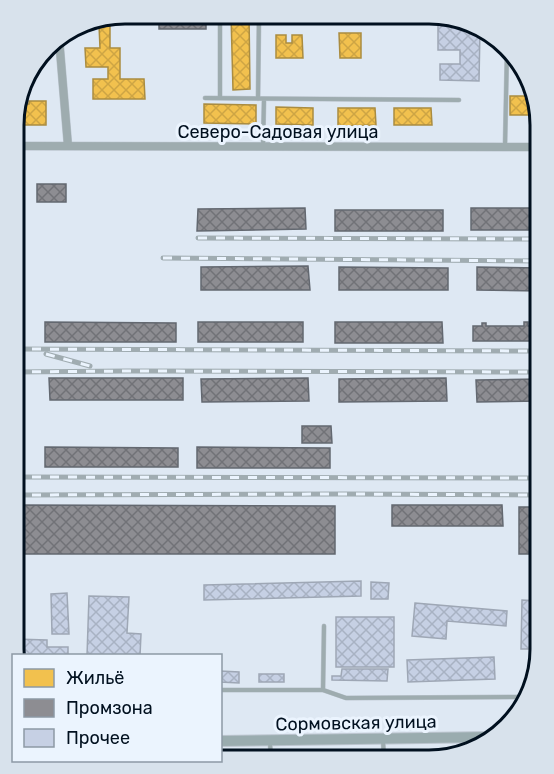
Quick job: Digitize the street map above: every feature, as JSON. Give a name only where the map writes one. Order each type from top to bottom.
[{"type":"street","points":[[60,48],[68,146]]},
{"type":"street","name":"Северо-Садовая улица","points":[[24,146],[530,147]]},
{"type":"street","name":"Сормовская улица","points":[[222,741],[478,737]]},
{"type":"lane","points":[[220,24],[220,98]]},
{"type":"lane","points":[[258,99],[259,24]]},
{"type":"lane","points":[[506,147],[507,61]]},
{"type":"lane","points":[[205,98],[459,100]]},
{"type":"lane","points":[[263,147],[264,99]]},
{"type":"lane","points":[[323,690],[324,626]]},
{"type":"lane","points":[[222,690],[323,690],[346,698],[518,697]]},
{"type":"lane","points":[[383,739],[384,750]]},
{"type":"lane","points":[[270,740],[270,750]]},
{"type":"building: Жильё","points":[[231,24],[249,24],[250,89],[233,90]]},
{"type":"building: Жильё","points":[[110,26],[110,48],[120,48],[120,79],[144,79],[145,99],[93,99],[93,79],[108,79],[108,67],[86,67],[85,48],[100,48],[99,27]]},
{"type":"building: Жильё","points":[[339,33],[361,33],[361,58],[340,58]]},
{"type":"building: Жильё","points":[[276,35],[286,35],[286,43],[292,43],[292,35],[302,35],[303,58],[276,58]]},
{"type":"building: Жильё","points":[[510,96],[526,96],[529,115],[510,115]]},
{"type":"building: Жильё","points":[[29,101],[46,101],[46,125],[24,125],[27,104],[29,104]]},
{"type":"building: Жильё","points":[[204,104],[256,105],[256,124],[204,123]]},
{"type":"building: Жильё","points":[[276,107],[313,108],[313,125],[276,124]]},
{"type":"building: Жильё","points":[[338,108],[375,108],[376,125],[338,126]]},
{"type":"building: Жильё","points":[[394,108],[431,108],[432,125],[394,125]]},
{"type":"building: Промзона","points":[[159,24],[206,24],[206,29],[159,29]]},
{"type":"building: Промзона","points":[[37,184],[66,184],[66,202],[37,202]]},
{"type":"building: Промзона","points":[[305,208],[306,229],[197,231],[198,209]]},
{"type":"building: Промзона","points":[[471,208],[530,208],[530,230],[471,230]]},
{"type":"building: Промзона","points":[[335,210],[443,210],[443,231],[335,231]]},
{"type":"building: Промзона","points":[[308,266],[310,290],[201,290],[201,267]]},
{"type":"building: Промзона","points":[[339,267],[448,268],[448,290],[339,290]]},
{"type":"building: Промзона","points":[[477,267],[530,268],[530,291],[477,290]]},
{"type":"building: Промзона","points":[[45,322],[176,323],[176,342],[45,342]]},
{"type":"building: Промзона","points":[[198,322],[303,322],[303,342],[198,342]]},
{"type":"building: Промзона","points":[[335,322],[442,322],[443,343],[335,343]]},
{"type":"building: Промзона","points":[[524,322],[528,322],[530,341],[473,341],[473,326],[482,326],[482,323],[486,323],[486,326],[524,326]]},
{"type":"building: Промзона","points":[[49,378],[183,378],[183,400],[50,400]]},
{"type":"building: Промзона","points":[[308,378],[309,401],[202,402],[201,379]]},
{"type":"building: Промзона","points":[[446,378],[447,401],[339,402],[339,379]]},
{"type":"building: Промзона","points":[[530,379],[530,401],[477,402],[476,380]]},
{"type":"building: Промзона","points":[[302,426],[331,426],[332,443],[302,443]]},
{"type":"building: Промзона","points":[[45,447],[178,448],[178,467],[45,467]]},
{"type":"building: Промзона","points":[[197,447],[330,448],[330,468],[197,468]]},
{"type":"building: Промзона","points":[[24,505],[335,506],[335,554],[24,554]]},
{"type":"building: Промзона","points":[[392,505],[502,505],[503,526],[392,526]]},
{"type":"building: Промзона","points":[[519,507],[530,507],[530,554],[519,554]]},
{"type":"building: Прочее","points":[[438,25],[455,27],[480,38],[479,81],[440,80],[440,64],[460,64],[460,50],[438,50]]},
{"type":"building: Прочее","points":[[361,581],[361,596],[204,600],[204,585]]},
{"type":"building: Прочее","points":[[371,582],[389,583],[388,599],[371,599]]},
{"type":"building: Прочее","points":[[67,593],[69,634],[52,634],[51,594]]},
{"type":"building: Прочее","points":[[89,596],[129,597],[127,633],[141,634],[140,654],[87,654]]},
{"type":"building: Прочее","points":[[522,600],[530,600],[530,649],[521,649]]},
{"type":"building: Прочее","points":[[415,603],[507,611],[506,626],[447,621],[446,639],[412,636]]},
{"type":"building: Прочее","points":[[336,617],[394,617],[394,667],[336,667]]},
{"type":"building: Прочее","points":[[24,639],[47,640],[47,647],[68,647],[68,654],[24,654]]},
{"type":"building: Прочее","points":[[494,657],[495,679],[408,682],[407,660]]},
{"type":"building: Прочее","points":[[342,669],[388,669],[387,681],[332,680],[332,676],[341,676]]},
{"type":"building: Прочее","points":[[222,671],[239,672],[239,683],[222,682]]},
{"type":"building: Прочее","points":[[259,674],[284,674],[284,682],[259,682]]},
{"type":"railway","points":[[198,238],[530,239]]},
{"type":"railway","points":[[163,258],[530,261]]},
{"type":"railway","points":[[24,349],[530,351]]},
{"type":"railway","points":[[46,354],[90,366]]},
{"type":"railway","points":[[24,372],[530,372]]},
{"type":"railway","points":[[24,477],[530,478]]},
{"type":"railway","points":[[24,495],[530,495]]}]
